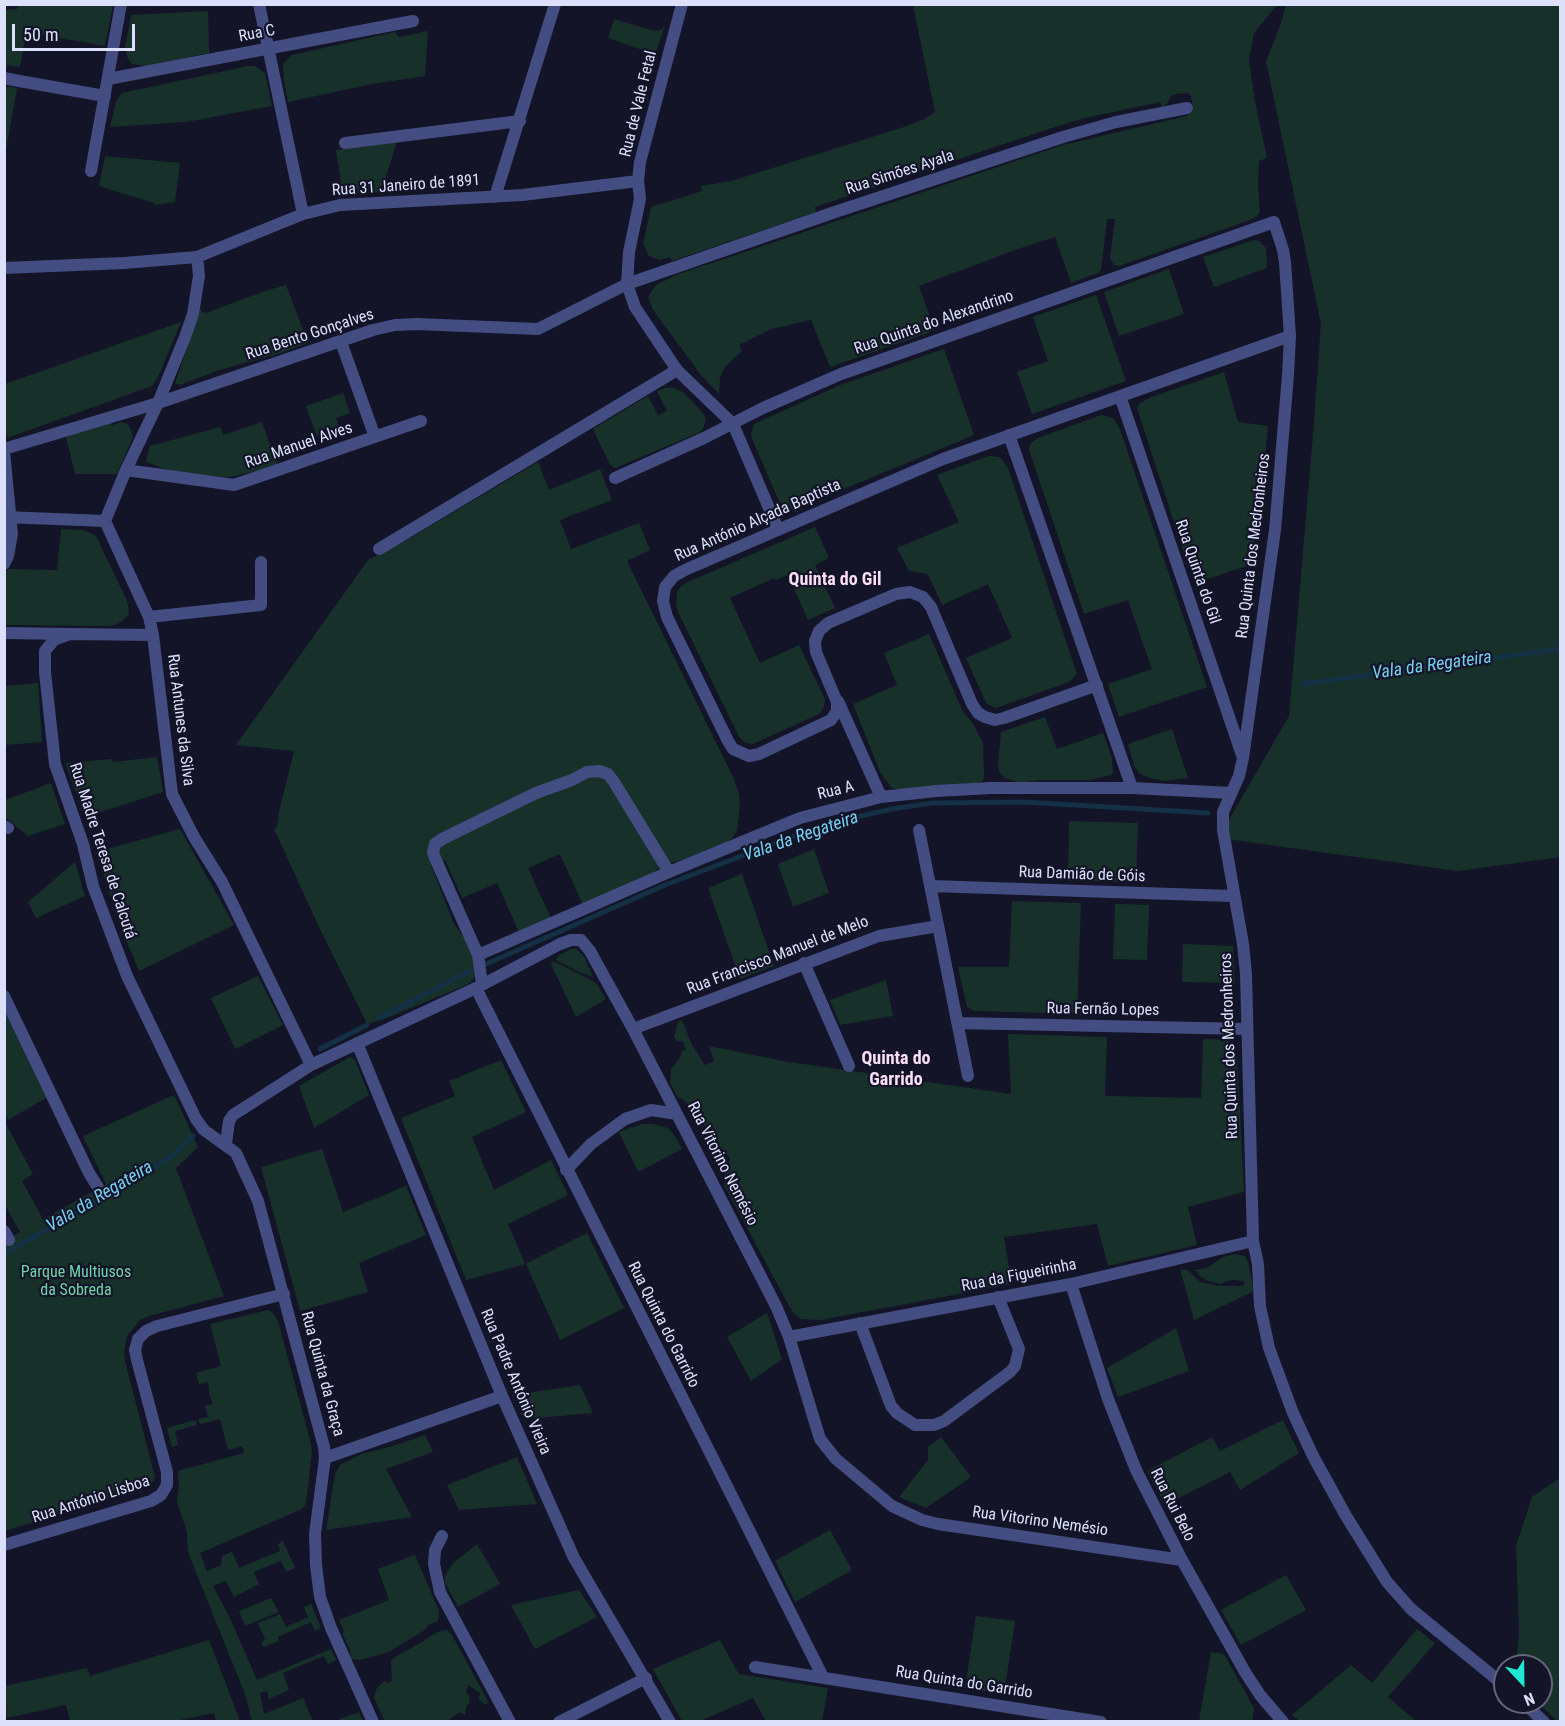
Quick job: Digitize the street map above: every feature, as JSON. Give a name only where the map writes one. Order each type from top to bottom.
[{"type":"street","points":[[91,171],[122,4]]},
{"type":"street","points":[[259,4],[303,214]]},
{"type":"street","points":[[495,197],[555,4]]},
{"type":"street","name":"Rua de Vale Fetal","points":[[627,284],[629,252],[640,199],[638,181],[645,136],[682,4]]},
{"type":"street","name":"Rua C","points":[[108,79],[413,21]]},
{"type":"street","points":[[4,78],[105,96]]},
{"type":"street","name":"Rua Simões Ayala","points":[[627,284],[1063,136],[1116,122],[1187,108]]},
{"type":"street","points":[[345,143],[520,121]]},
{"type":"street","name":"Rua 31 Janeiro de 1891","points":[[4,268],[162,261],[197,257],[303,214],[350,204],[495,197],[638,181]]},
{"type":"street","name":"Rua Quinta dos Medronheiros","points":[[1274,222],[1285,262],[1290,336],[1275,530],[1243,758],[1239,776],[1223,812],[1223,830],[1246,974],[1253,1241],[1260,1306],[1272,1359],[1293,1413],[1313,1456],[1346,1516],[1387,1582],[1424,1620],[1493,1676]]},
{"type":"street","name":"Rua Quinta do Alexandrino","points":[[615,478],[841,374],[1274,222]]},
{"type":"street","points":[[8,517],[105,521],[158,403],[192,314],[200,276],[197,257]]},
{"type":"street","points":[[627,284],[635,307],[677,370],[733,424],[778,529]]},
{"type":"street","name":"Rua Bento Gonçalves","points":[[4,450],[158,403],[395,325],[538,329],[627,284]]},
{"type":"street","name":"Rua António Alçada Baptista","points":[[834,692],[837,711],[831,720],[759,754],[749,756],[740,754],[728,741],[667,617],[663,601],[665,587],[674,576],[943,459],[1290,336]]},
{"type":"street","name":"Rua Manuel Alves","points":[[341,342],[375,437]]},
{"type":"street","points":[[379,549],[677,370]]},
{"type":"street","name":"Rua Quinta do Gil","points":[[1120,396],[1243,758]]},
{"type":"street","name":"Rua Manuel Alves","points":[[126,470],[234,485],[421,421]]},
{"type":"street","points":[[1009,435],[1132,788]]},
{"type":"street","points":[[4,450],[8,517],[12,534],[8,556],[4,564]]},
{"type":"street","name":"Rua Antunes da Silva","points":[[105,521],[149,617],[172,794],[194,837],[222,882],[311,1065]]},
{"type":"street","points":[[149,617],[261,605],[261,562]]},
{"type":"street","points":[[881,797],[816,652],[815,641],[819,631],[828,623],[896,594],[910,592],[924,597],[931,607],[972,704],[978,713],[995,720],[1097,685]]},
{"type":"street","points":[[4,633],[153,635]]},
{"type":"street","name":"Rua Madre Teresa de Calcutá","points":[[70,634],[54,640],[45,651],[45,672],[55,764],[83,844],[93,886],[128,976],[196,1119],[204,1130],[226,1144]]},
{"type":"street","name":"Rua Quinta do Garrido","points":[[669,872],[615,782],[608,774],[599,771],[587,772],[536,793],[442,839],[435,844],[433,852],[478,956],[479,986],[566,1170],[823,1677]]},
{"type":"street","name":"Rua A","points":[[478,956],[669,872],[800,818],[881,797],[991,788],[1132,788],[1231,793]]},
{"type":"street","points":[[919,830],[968,1076]]},
{"type":"street","name":"Rua Damião de Góis","points":[[930,886],[1233,896]]},
{"type":"street","name":"Rua Francisco Manuel de Melo","points":[[633,1029],[879,936],[938,926]]},
{"type":"street","name":"Rua Vitorino Nemésio","points":[[226,1144],[229,1121],[233,1115],[311,1065],[479,986],[570,939],[581,940],[590,951],[633,1029],[759,1273],[789,1337],[820,1439],[836,1459],[892,1506],[909,1515],[938,1524],[1182,1560]]},
{"type":"street","points":[[804,963],[849,1066]]},
{"type":"street","points":[[4,996],[99,1190]]},
{"type":"street","name":"Rua Fernão Lopes","points":[[958,1023],[1247,1029]]},
{"type":"street","name":"Rua Padre António Vieira","points":[[357,1043],[502,1396],[574,1558],[670,1722]]},
{"type":"street","points":[[566,1170],[591,1144],[625,1119],[651,1110],[677,1114]]},
{"type":"street","name":"Rua Quinta da Graça","points":[[226,1144],[236,1153],[244,1166],[258,1201],[322,1436],[325,1458],[315,1534],[320,1597],[331,1628],[373,1722]]},
{"type":"street","name":"Rua da Figueirinha","points":[[789,1337],[1071,1284],[1253,1241]]},
{"type":"street","name":"Rua Rui Belo","points":[[1071,1284],[1121,1435],[1136,1470],[1182,1560],[1245,1672],[1260,1695],[1283,1722]]},
{"type":"street","name":"Rua António Lisboa","points":[[4,1545],[151,1501],[161,1495],[167,1485],[167,1472],[137,1360],[135,1350],[138,1339],[146,1331],[157,1326],[284,1294]]},
{"type":"street","points":[[860,1323],[891,1406],[915,1425],[934,1425],[954,1414],[1015,1366],[1019,1349],[998,1297]]},
{"type":"street","points":[[325,1458],[502,1396]]},
{"type":"street","points":[[442,1536],[435,1550],[434,1564],[440,1592],[510,1722]]},
{"type":"street","name":"Rua Quinta do Garrido","points":[[754,1667],[1101,1722]]},
{"type":"street","points":[[559,1722],[646,1678]]},
{"type":"green space","points":[[17,5],[113,5],[105,46],[26,32],[20,67],[7,65],[5,74],[5,10],[17,9]]},
{"type":"green space","points":[[913,5],[1277,5],[1254,33],[1249,60],[1267,158],[1259,161],[1260,212],[1250,220],[1119,266],[1114,265],[1110,258],[1115,219],[1107,219],[1101,270],[1071,283],[1055,237],[1021,248],[919,286],[932,323],[928,325],[931,332],[830,367],[811,320],[771,329],[739,345],[742,351],[725,367],[720,377],[719,394],[701,375],[653,310],[648,297],[656,285],[676,275],[1063,145],[1187,116],[1193,108],[1191,96],[1188,93],[1176,94],[1171,96],[1167,104],[1162,107],[1160,102],[1081,119],[815,207],[816,212],[672,261],[670,257],[659,260],[649,256],[643,243],[651,207],[702,191],[701,186],[731,181],[904,127],[935,112]]},
{"type":"green space","points":[[1286,5],[1560,5],[1560,857],[1458,871],[1226,839],[1226,825],[1289,716],[1321,324],[1266,61]]},
{"type":"green space","points":[[208,11],[209,53],[145,66],[132,64],[128,59],[125,48],[131,15]]},
{"type":"green space","points":[[614,19],[654,31],[661,30],[665,25],[654,58],[643,50],[608,38]]},
{"type":"green space","points":[[428,31],[425,76],[372,84],[288,102],[283,64],[292,55],[395,32],[399,37]]},
{"type":"green space","points":[[255,66],[265,73],[272,106],[186,122],[110,127],[116,101],[122,93]]},
{"type":"green space","points":[[4,86],[17,88],[6,150],[4,149]]},
{"type":"green space","points":[[397,142],[381,192],[343,194],[336,150]]},
{"type":"green space","points":[[105,156],[180,163],[175,202],[154,205],[154,203],[99,186]]},
{"type":"green space","points":[[1254,240],[1259,241],[1266,248],[1267,268],[1214,287],[1203,257]]},
{"type":"green space","points":[[1169,269],[1184,314],[1119,336],[1104,292]]},
{"type":"green space","points":[[286,285],[308,343],[275,355],[219,370],[180,385],[175,383],[201,308],[202,312],[206,313]]},
{"type":"green space","points":[[1096,295],[1126,381],[1032,414],[1017,372],[1048,361],[1033,317]]},
{"type":"green space","points":[[181,322],[152,386],[7,438],[5,384]]},
{"type":"green space","points":[[944,349],[974,435],[798,508],[792,509],[779,501],[752,439],[754,424],[840,385]]},
{"type":"green space","points":[[1224,372],[1238,422],[1268,426],[1262,487],[1252,564],[1199,582],[1193,577],[1182,547],[1137,408],[1149,398]]},
{"type":"green space","points":[[674,388],[683,392],[703,413],[706,419],[703,429],[615,468],[610,465],[593,429],[648,396],[658,415],[667,411],[657,391]]},
{"type":"green space","points":[[343,393],[350,413],[336,418],[339,428],[317,436],[306,406]]},
{"type":"green space","points":[[1101,415],[1113,418],[1120,429],[1207,687],[1119,717],[1108,684],[1152,669],[1128,600],[1084,614],[1029,447],[1038,438]]},
{"type":"green space","points":[[111,422],[112,426],[120,422],[128,424],[133,437],[117,474],[75,474],[66,437]]},
{"type":"green space","points":[[262,422],[277,464],[260,470],[230,477],[204,476],[170,471],[146,462],[150,446],[220,427],[223,435]]},
{"type":"green space","points":[[989,456],[1000,457],[1008,468],[1077,674],[1069,682],[996,708],[986,703],[966,658],[1012,638],[988,584],[942,605],[928,574],[909,571],[897,548],[959,522],[937,475]]},
{"type":"green space","points":[[538,462],[549,490],[600,469],[612,500],[560,520],[571,549],[639,523],[650,550],[627,561],[734,779],[739,794],[740,808],[737,831],[724,844],[672,862],[657,869],[653,874],[587,904],[582,903],[560,854],[528,868],[551,918],[519,932],[497,883],[462,898],[445,860],[431,865],[453,922],[466,941],[474,961],[473,980],[387,1018],[367,1024],[274,829],[277,827],[294,751],[236,745],[368,560],[412,537]]},
{"type":"green space","points":[[815,527],[829,558],[815,565],[835,608],[808,620],[788,575],[776,580],[774,578],[730,598],[760,663],[799,645],[825,699],[824,707],[819,714],[753,744],[745,743],[739,737],[678,612],[677,592],[688,582]]},
{"type":"green space","points":[[61,529],[84,530],[96,536],[127,601],[128,616],[111,626],[5,625],[5,575],[8,569],[57,570]]},
{"type":"green space","points":[[929,634],[963,712],[974,725],[983,744],[984,776],[983,781],[974,784],[900,790],[892,788],[880,772],[853,704],[897,685],[884,653]]},
{"type":"green space","points":[[38,683],[42,742],[5,745],[5,686]]},
{"type":"green space","points":[[1045,717],[1057,749],[1103,733],[1112,758],[1113,773],[1089,780],[1040,780],[1020,783],[1005,778],[998,766],[1001,732]]},
{"type":"green space","points":[[1172,729],[1188,778],[1163,781],[1139,773],[1134,765],[1128,744]]},
{"type":"green space","points":[[157,757],[163,792],[85,817],[65,763],[112,759],[113,762]]},
{"type":"green space","points":[[51,783],[65,824],[28,836],[5,817],[5,800]]},
{"type":"green space","points":[[1069,821],[1138,823],[1136,882],[1068,881]]},
{"type":"green space","points":[[180,829],[234,925],[139,971],[121,928],[96,852]]},
{"type":"green space","points":[[814,849],[829,893],[793,907],[778,864]]},
{"type":"green space","points":[[75,862],[85,896],[36,918],[28,902]]},
{"type":"green space","points":[[742,874],[774,966],[740,979],[708,888]]},
{"type":"green space","points":[[1012,901],[1081,903],[1077,1014],[974,1011],[967,1007],[958,967],[1009,967]]},
{"type":"green space","points":[[1115,904],[1149,905],[1147,960],[1113,959]]},
{"type":"green space","points":[[1183,944],[1233,946],[1235,983],[1182,982]]},
{"type":"green space","points":[[576,949],[584,956],[593,977],[556,960],[559,955]]},
{"type":"green space","points":[[553,961],[597,984],[606,999],[576,1017],[551,964]]},
{"type":"green space","points":[[258,976],[283,1025],[235,1049],[211,998]]},
{"type":"green space","points":[[886,980],[893,1016],[840,1025],[830,1000]]},
{"type":"green space","points":[[5,1012],[46,1098],[8,1120],[4,1113]]},
{"type":"green space","points":[[682,1020],[692,1045],[705,1065],[714,1061],[709,1046],[783,1061],[1011,1094],[1008,1034],[1107,1037],[1105,1096],[1201,1098],[1203,1039],[1228,1040],[1234,1046],[1237,1055],[1244,1192],[1188,1207],[1197,1245],[1108,1266],[1097,1224],[1004,1237],[1012,1284],[820,1320],[801,1319],[789,1306],[724,1185],[730,1158],[715,1138],[708,1135],[706,1132],[708,1128],[698,1114],[682,1098],[678,1098],[670,1083],[671,1069],[682,1051],[686,1050],[683,1041],[677,1041],[674,1037],[678,1022]]},
{"type":"green space","points":[[350,1057],[355,1060],[369,1095],[314,1128],[299,1086]]},
{"type":"green space","points":[[501,1060],[526,1112],[472,1137],[494,1190],[551,1160],[568,1195],[508,1224],[525,1264],[587,1233],[624,1308],[560,1340],[526,1264],[466,1280],[401,1118],[455,1096],[449,1081]]},
{"type":"green space","name":"Parque Multiusos da Sobreda","points":[[174,1095],[198,1147],[176,1168],[224,1296],[149,1316],[140,1320],[127,1336],[125,1361],[155,1477],[154,1481],[144,1488],[5,1531],[4,1241],[20,1232],[5,1205],[5,1122],[33,1174],[22,1181],[43,1219],[106,1184],[83,1136]]},
{"type":"green space","points":[[642,1124],[668,1128],[682,1149],[638,1172],[619,1132]]},
{"type":"green space","points":[[322,1149],[343,1212],[406,1186],[426,1235],[359,1263],[368,1292],[300,1311],[261,1167]]},
{"type":"green space","points":[[1235,1254],[1245,1256],[1254,1291],[1194,1320],[1180,1269],[1188,1270],[1200,1282],[1219,1286],[1242,1286],[1245,1283],[1243,1281],[1232,1280],[1220,1284],[1206,1280],[1194,1270],[1207,1268],[1223,1257]]},
{"type":"green space","points":[[268,1310],[278,1321],[310,1440],[312,1451],[306,1504],[302,1509],[200,1553],[207,1571],[221,1565],[222,1556],[232,1552],[239,1568],[280,1551],[278,1544],[283,1541],[295,1568],[286,1572],[281,1561],[254,1572],[259,1584],[234,1597],[226,1581],[213,1586],[257,1680],[331,1649],[336,1660],[328,1664],[324,1656],[283,1673],[289,1690],[269,1699],[267,1691],[260,1693],[264,1714],[303,1698],[313,1721],[252,1721],[245,1694],[188,1552],[187,1532],[177,1502],[178,1471],[244,1453],[242,1446],[228,1450],[220,1419],[200,1424],[198,1419],[208,1417],[205,1406],[213,1404],[208,1382],[199,1384],[196,1373],[221,1366],[210,1324]]},
{"type":"green space","points":[[767,1313],[782,1359],[751,1381],[727,1337]]},
{"type":"green space","points":[[1176,1328],[1189,1371],[1118,1397],[1107,1368]]},
{"type":"green space","points":[[580,1385],[593,1413],[524,1419],[514,1395]]},
{"type":"green space","points":[[196,1420],[197,1425],[175,1431],[178,1445],[172,1447],[167,1428]]},
{"type":"green space","points":[[1283,1420],[1299,1453],[1240,1490],[1230,1472],[1165,1505],[1147,1471],[1212,1437],[1220,1451]]},
{"type":"green space","points":[[425,1435],[433,1452],[386,1469],[412,1517],[326,1530],[335,1474],[340,1465],[361,1454]]},
{"type":"green space","points":[[941,1437],[971,1477],[926,1508],[899,1497],[928,1460],[928,1447]]},
{"type":"green space","points":[[517,1457],[537,1504],[459,1510],[447,1485]]},
{"type":"green space","points":[[1560,1478],[1560,1721],[1558,1722],[1550,1714],[1553,1714],[1553,1654],[1517,1654],[1519,1632],[1516,1546],[1532,1497]]},
{"type":"green space","points":[[830,1530],[852,1570],[795,1602],[775,1561]]},
{"type":"green space","points":[[477,1544],[500,1584],[458,1607],[445,1583],[445,1576],[452,1564]]},
{"type":"green space","points":[[415,1555],[439,1611],[438,1621],[428,1625],[425,1630],[389,1652],[360,1660],[351,1659],[339,1620],[389,1600],[378,1569]]},
{"type":"green space","points":[[1286,1575],[1306,1610],[1241,1645],[1221,1610]]},
{"type":"green space","points":[[579,1590],[597,1617],[535,1649],[511,1605]]},
{"type":"green space","points":[[271,1598],[279,1612],[245,1626],[239,1611]]},
{"type":"green space","points":[[311,1604],[321,1628],[315,1631],[311,1622],[278,1637],[279,1641],[263,1647],[261,1643],[265,1639],[258,1623],[280,1614],[286,1627],[308,1617],[304,1607]]},
{"type":"green space","points":[[976,1616],[1015,1621],[1004,1694],[965,1688]]},
{"type":"green space","points":[[1417,1629],[1435,1643],[1388,1697],[1416,1721],[1300,1721],[1292,1715],[1351,1665],[1372,1683]]},
{"type":"green space","points":[[447,1630],[452,1635],[489,1703],[484,1704],[479,1699],[480,1693],[468,1685],[466,1694],[469,1695],[470,1702],[466,1707],[465,1715],[460,1712],[449,1719],[450,1721],[384,1720],[374,1697],[377,1688],[384,1681],[388,1683],[392,1681],[391,1662],[393,1658],[440,1631]]},
{"type":"green space","points":[[209,1640],[240,1721],[216,1721],[214,1713],[175,1721],[70,1721],[66,1705],[7,1718],[5,1686],[87,1668],[90,1676]]},
{"type":"green space","points":[[720,1640],[739,1674],[828,1688],[822,1721],[766,1721],[753,1698],[700,1721],[682,1721],[653,1669]]},
{"type":"green space","points":[[1211,1652],[1224,1654],[1254,1708],[1252,1721],[1199,1721]]},
{"type":"green space","points":[[359,1712],[363,1721],[335,1721]]},
{"type":"waterway","name":"Vala da Regateira","points":[[1303,684],[1560,649]]},
{"type":"waterway","name":"Vala da Regateira","points":[[486,964],[665,885],[829,823],[892,809],[932,803],[1024,802],[1208,813]]},
{"type":"waterway","points":[[380,1018],[470,971]]},
{"type":"waterway","points":[[320,1049],[367,1025]]},
{"type":"waterway","name":"Vala da Regateira","points":[[4,1254],[138,1178],[174,1154],[193,1136]]},
{"type":"district","name":"Quinta do Gil","points":[[835,580]]},
{"type":"district","name":"Quinta do Garrido","points":[[896,1069]]}]
